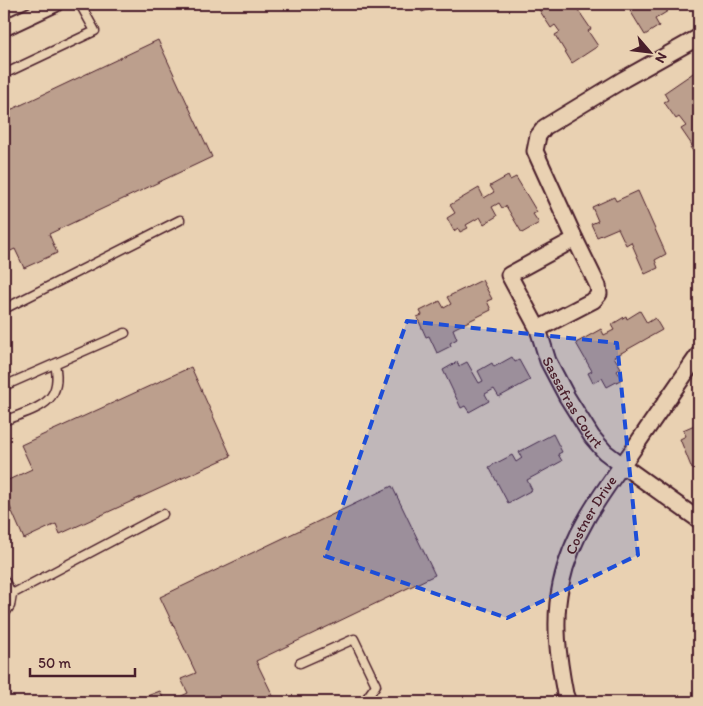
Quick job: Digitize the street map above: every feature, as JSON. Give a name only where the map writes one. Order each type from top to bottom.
[{"type":"street","points":[[4,28],[55,4]]},
{"type":"street","points":[[538,329],[594,300],[599,294],[598,286],[535,151],[538,136],[545,127],[624,79],[699,37]]},
{"type":"street","name":"Sassafras Court","points":[[575,239],[509,275],[538,329],[548,361],[567,397],[592,437],[605,452],[699,520]]},
{"type":"street","name":"Costner Drive","points":[[568,702],[565,694],[557,641],[561,585],[576,537],[601,495],[699,354]]},
{"type":"lane","points":[[4,74],[95,31],[80,4]]},
{"type":"lane","points":[[4,309],[180,220]]},
{"type":"lane","points":[[4,386],[125,333]]},
{"type":"lane","points":[[4,421],[37,407],[53,396],[56,390],[57,376],[54,364]]},
{"type":"lane","points":[[12,594],[163,514]]},
{"type":"lane","points":[[4,580],[12,594],[10,606],[4,614]]},
{"type":"lane","points":[[300,663],[354,639],[376,685],[364,702]]},
{"type":"highlighted area","points":[[407,321],[617,343],[638,555],[507,618],[325,556]]},
{"type":"building","points":[[419,4],[446,4],[422,12]]},
{"type":"building","points":[[588,4],[578,10],[591,29],[588,31],[598,46],[572,63],[555,35],[560,32],[555,25],[551,28],[536,5]]},
{"type":"building","points":[[626,4],[664,4],[668,11],[655,19],[659,26],[645,35]]},
{"type":"building","points":[[158,40],[212,157],[49,234],[57,253],[24,268],[15,249],[4,254],[4,113]]},
{"type":"building","points":[[699,69],[699,155],[697,157],[690,147],[692,145],[681,129],[686,126],[679,117],[676,119],[664,102],[668,100],[664,93]]},
{"type":"building","points":[[508,176],[510,180],[516,177],[537,212],[533,214],[539,223],[522,233],[506,206],[502,208],[499,203],[492,207],[497,216],[484,224],[480,217],[466,225],[468,228],[460,232],[458,228],[454,231],[447,218],[455,213],[450,205],[479,188],[484,198],[494,192],[490,186]]},
{"type":"building","points":[[638,191],[666,254],[655,260],[658,268],[645,274],[631,242],[626,245],[618,228],[597,237],[591,224],[598,221],[592,207],[614,197],[616,201]]},
{"type":"building","points":[[482,280],[492,299],[487,301],[491,310],[453,329],[457,339],[450,343],[451,346],[437,353],[429,336],[426,337],[417,317],[422,315],[420,311],[440,301],[444,308],[451,304],[447,297]]},
{"type":"building","points":[[640,311],[647,323],[655,318],[662,330],[614,357],[621,368],[617,371],[622,379],[607,387],[602,378],[593,383],[588,373],[592,371],[576,343],[601,329],[604,335],[614,330],[611,325],[626,316],[627,319]]},
{"type":"building","points":[[512,357],[515,362],[519,360],[530,380],[499,397],[494,389],[485,394],[489,401],[469,412],[465,406],[461,408],[443,370],[457,362],[459,366],[467,362],[479,383],[483,381],[478,371],[492,363],[494,367]]},
{"type":"building","points":[[191,367],[231,456],[60,534],[56,524],[24,539],[4,493],[4,482],[32,469],[21,445]]},
{"type":"building","points":[[699,423],[699,470],[698,467],[692,469],[680,439],[686,436],[683,430]]},
{"type":"building","points":[[553,434],[562,452],[558,454],[562,461],[527,480],[532,490],[508,503],[489,467],[512,455],[516,462],[522,458],[519,452]]},
{"type":"building","points":[[392,486],[435,575],[256,661],[276,702],[169,702],[188,693],[181,679],[196,673],[160,597]]},
{"type":"building","points":[[160,691],[165,702],[150,702],[147,696]]}]
